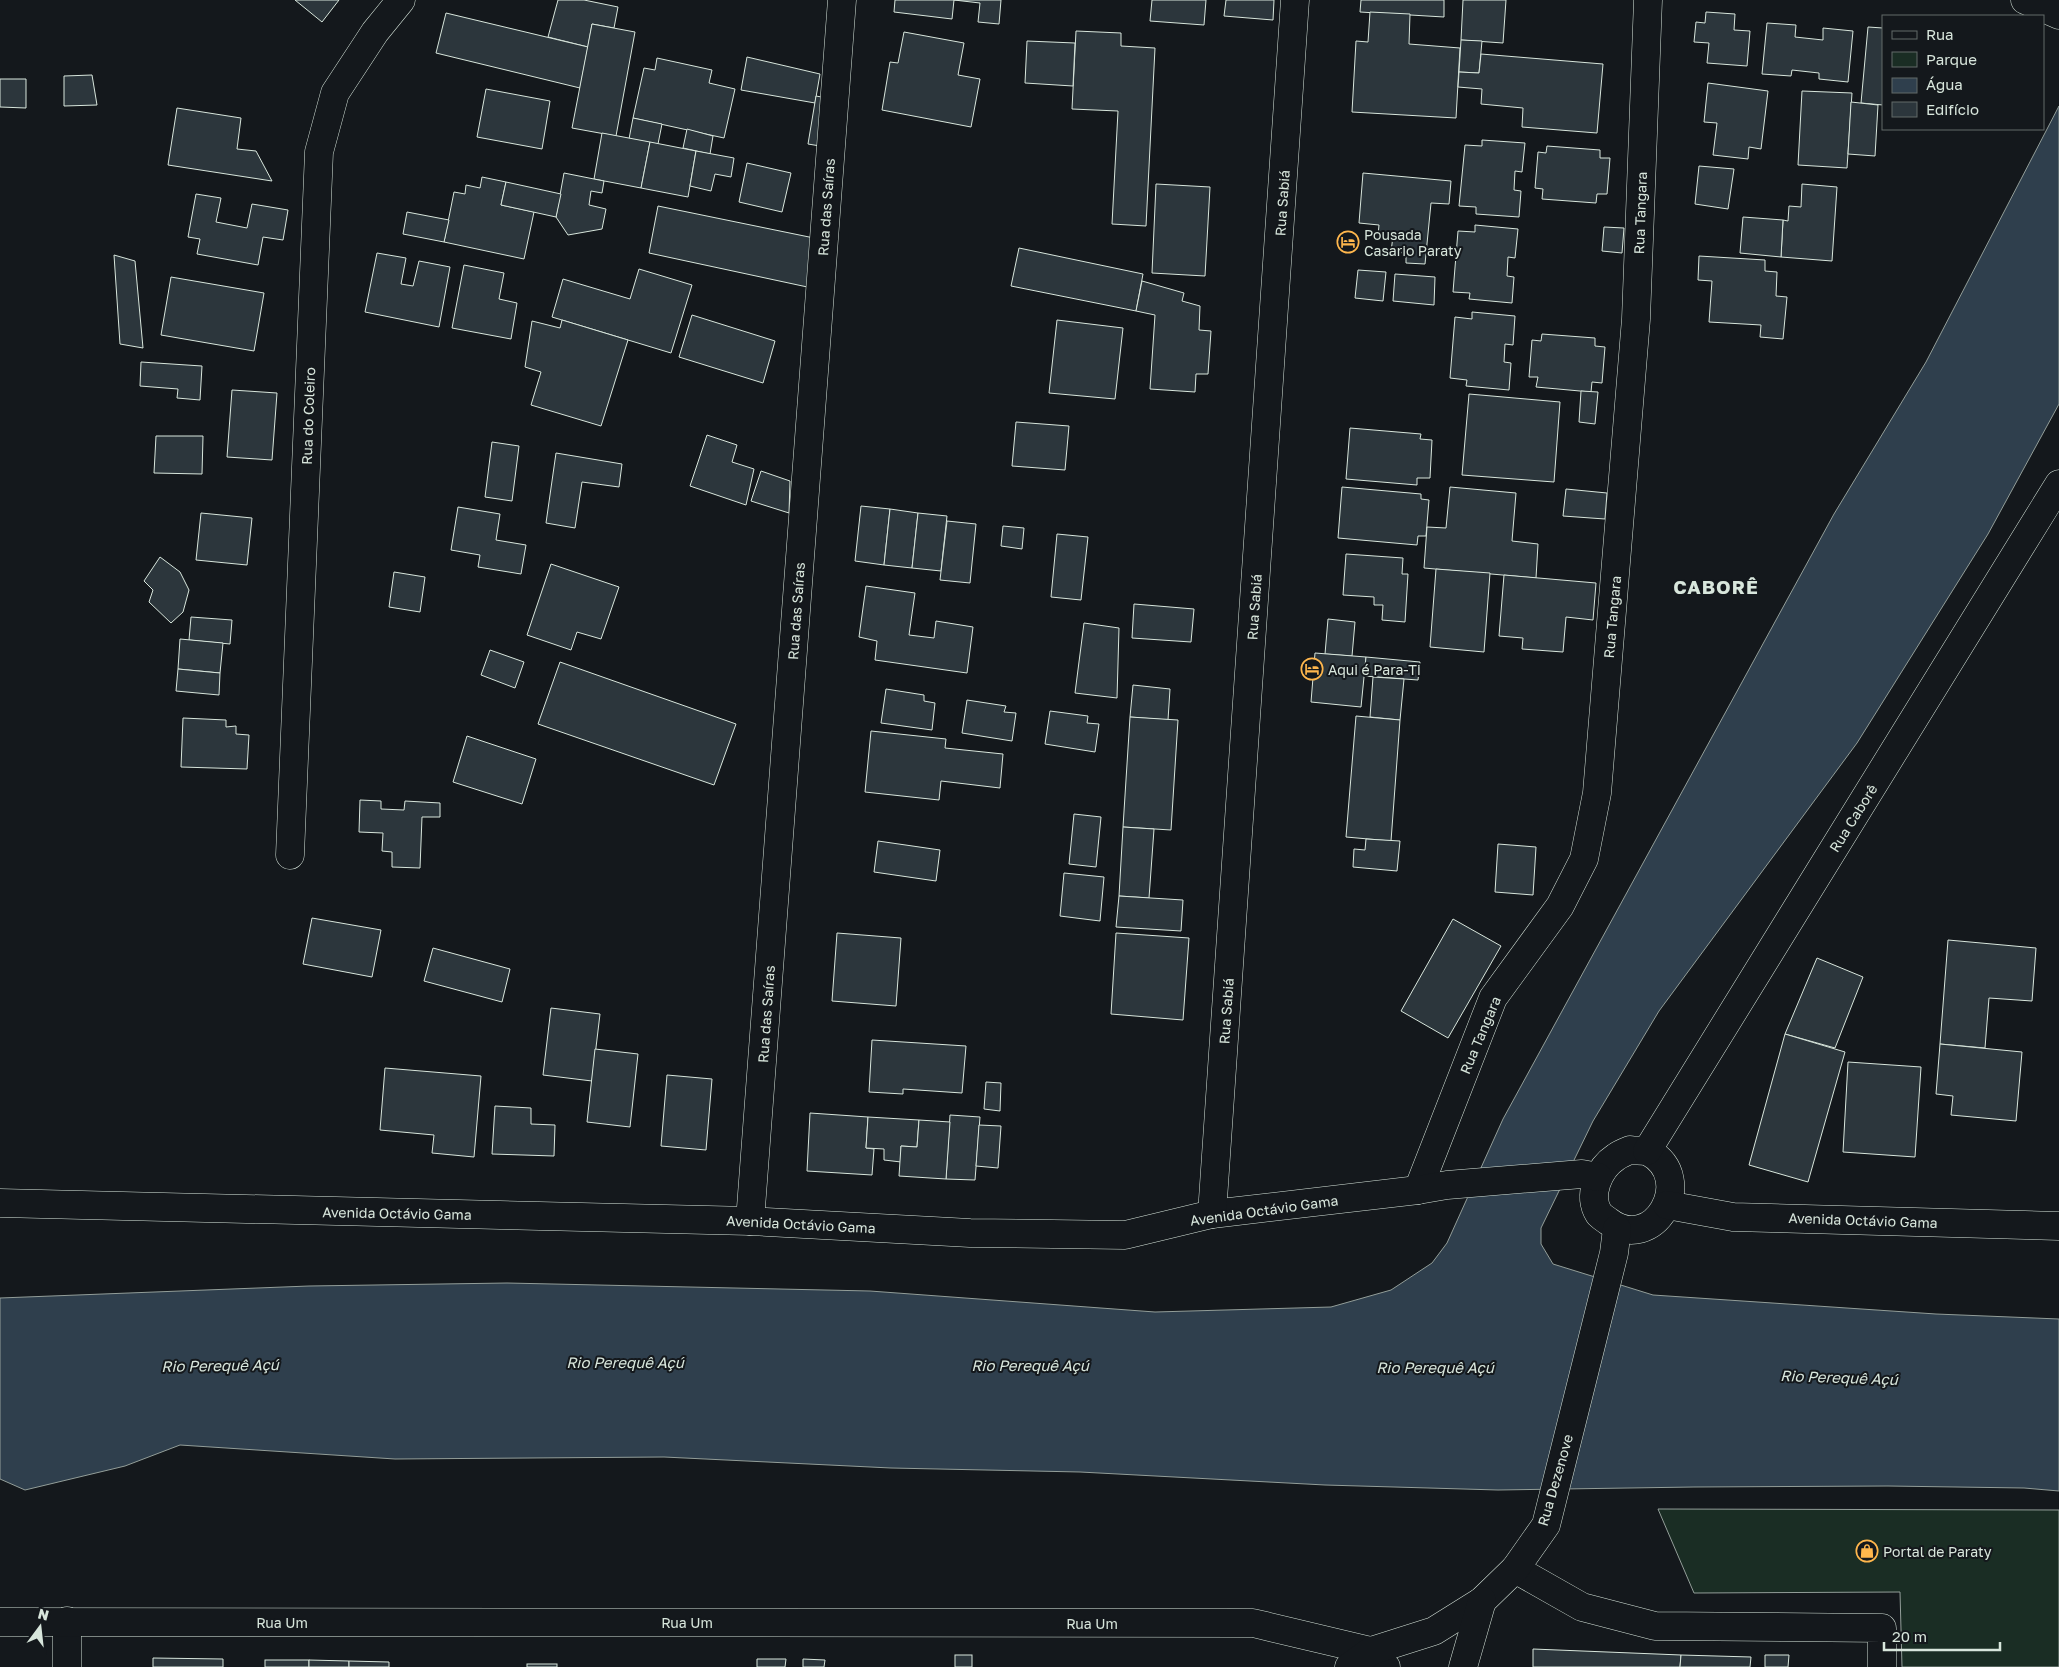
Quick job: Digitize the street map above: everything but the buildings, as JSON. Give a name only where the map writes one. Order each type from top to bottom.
[{"type":"street","name":"Rua do Coleiro","points":[[290,855],[319,152],[335,93],[375,32],[401,0]]},
{"type":"street","name":"Rua das Saíras","points":[[750,1221],[842,0]]},
{"type":"street","name":"Rua Sabiá","points":[[1212,1214],[1296,0]]},
{"type":"street","name":"Rua Tangara","points":[[1418,1190],[1493,998],[1560,906],[1584,859],[1598,793],[1636,319],[1648,0]]},
{"type":"street","points":[[2024,0],[2059,15]]},
{"type":"street","name":"Rua Caborê","points":[[1647,1152],[2059,484]]},
{"type":"street","points":[[1630,1150],[1647,1152],[1666,1166],[1671,1189],[1667,1205],[1654,1222],[1616,1241],[1599,1214],[1590,1176],[1615,1157],[1630,1150]]},
{"type":"street","name":"Avenida Octávio Gama","points":[[0,1204],[750,1221],[970,1233],[1125,1234],[1212,1214],[1418,1190],[1446,1185],[1590,1176]]},
{"type":"street","name":"Avenida Octávio Gama","points":[[1667,1205],[1733,1217],[2059,1226]]},
{"type":"street","name":"Rua Dezenove","points":[[1349,1667],[1379,1659],[1434,1631],[1482,1601],[1515,1569],[1546,1525],[1616,1241]]},
{"type":"street","points":[[1515,1569],[1582,1607],[1655,1626],[1882,1628],[1882,1667]]},
{"type":"street","points":[[1463,1667],[1482,1601]]},
{"type":"street","points":[[67,1621],[67,1667]]},
{"type":"street","name":"Rua Um","points":[[0,1622],[1253,1623],[1379,1659]]},
{"type":"green space","name":"Portal de Paraty","points":[[1658,1509],[2059,1510],[2059,1667],[1902,1667],[1900,1592],[1694,1593]]},
{"type":"water","name":"Rio Perequê Açú","points":[[2059,106],[2059,404],[1988,534],[1857,743],[1659,1011],[1593,1121],[1541,1228],[1541,1244],[1553,1264],[1653,1295],[1936,1314],[2059,1319],[2059,1491],[2024,1488],[1888,1486],[1498,1490],[1325,1485],[1080,1472],[891,1468],[664,1457],[395,1459],[180,1445],[125,1466],[25,1490],[0,1479],[0,1298],[309,1286],[507,1283],[870,1291],[1155,1312],[1331,1307],[1391,1290],[1432,1263],[1447,1243],[1503,1119],[1834,514],[1926,362]]},
{"type":"place","name":"Pousada Casario Paraty","points":[[1348,242]]},
{"type":"place","name":"Aqui é Para-Ti","points":[[1312,669]]},
{"type":"place","name":"Portal de Paraty","points":[[1867,1551]]},
{"type":"district","name":"CABORÊ","points":[[1716,586]]}]
